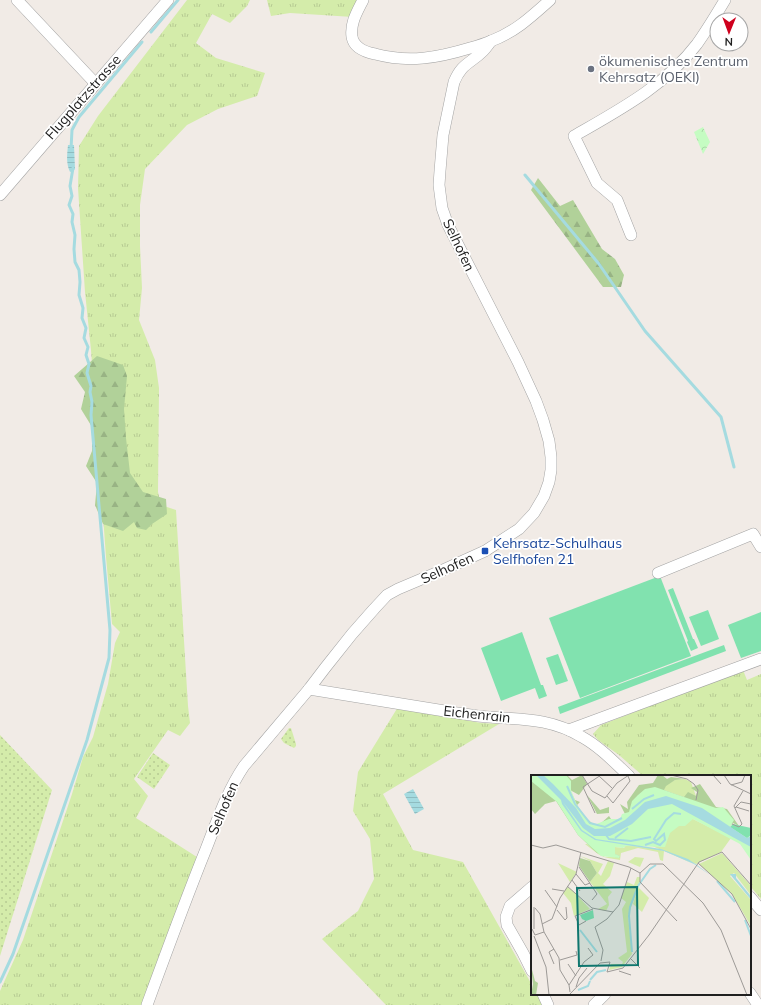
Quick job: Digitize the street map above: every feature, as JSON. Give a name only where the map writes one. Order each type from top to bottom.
[{"type":"street","points":[[17,0],[95,83]]},
{"type":"street","name":"Flugplatzstrasse","points":[[0,195],[168,0]]},
{"type":"street","points":[[363,0],[354,18],[352,30],[352,39],[356,46],[365,52],[387,58],[399,59],[426,58],[449,54],[491,41],[515,30],[531,18],[550,0]]},
{"type":"street","points":[[631,235],[617,200],[597,183],[574,136],[634,101],[664,78],[697,44],[725,0]]},
{"type":"street","name":"Selhofen","points":[[147,1005],[176,924],[216,822],[236,777],[244,766],[310,689],[352,634],[387,595],[485,551],[519,529],[534,513],[544,496],[549,482],[551,457],[549,441],[536,400],[448,226],[440,197],[440,171],[443,136],[454,82],[457,73],[462,67],[482,52],[491,41]]},
{"type":"street","points":[[658,573],[753,534],[761,547]]},
{"type":"street","points":[[569,730],[761,659]]},
{"type":"street","name":"Eichenrain","points":[[310,689],[457,713],[536,720],[554,724],[569,730],[594,744],[628,775]]},
{"type":"street","points":[[531,888],[510,906],[506,917],[507,926],[531,969]]},
{"type":"street","points":[[751,898],[761,910]]},
{"type":"street","points":[[594,1005],[604,995]]},
{"type":"street","points":[[751,995],[758,1005]]},
{"type":"green space","points":[[187,0],[250,0],[247,6],[230,23],[212,14],[196,43],[216,58],[265,73],[257,96],[218,109],[187,125],[145,169],[140,205],[142,288],[139,320],[155,360],[159,388],[158,492],[161,505],[176,510],[190,723],[180,736],[168,730],[134,779],[148,796],[136,818],[200,859],[143,1005],[0,1005],[0,991],[23,940],[83,757],[93,737],[108,684],[115,643],[120,632],[112,624],[106,557],[78,188],[79,146],[98,116]]},
{"type":"green space","points":[[267,0],[362,0],[353,17],[290,13],[271,16]]},
{"type":"green space","points":[[703,127],[710,142],[703,154],[694,132]]},
{"type":"green space","points":[[538,178],[560,206],[573,200],[602,249],[615,259],[624,275],[621,287],[603,287],[531,190]]},
{"type":"green space","points":[[97,356],[123,365],[127,376],[124,409],[130,473],[143,492],[166,499],[167,514],[146,530],[137,528],[134,522],[123,531],[103,524],[95,505],[97,483],[86,466],[92,451],[92,427],[81,409],[85,392],[74,376]]},
{"type":"green space","points":[[660,576],[691,656],[580,698],[549,618]]},
{"type":"green space","points":[[673,588],[698,648],[691,651],[668,590]]},
{"type":"green space","points":[[708,610],[719,639],[701,646],[689,617]]},
{"type":"green space","points":[[761,612],[761,651],[741,658],[728,625]]},
{"type":"green space","points":[[522,632],[541,685],[543,685],[547,696],[539,699],[535,688],[501,701],[481,648]]},
{"type":"green space","points":[[724,645],[726,651],[560,714],[558,707]]},
{"type":"green space","points":[[558,654],[568,681],[556,685],[546,658]]},
{"type":"green space","points":[[743,670],[747,680],[761,674],[761,899],[751,887],[751,775],[642,775],[619,755],[598,740],[593,734],[601,725]]},
{"type":"green space","points":[[398,707],[481,723],[499,724],[383,794],[413,850],[463,862],[531,983],[531,995],[538,995],[543,1005],[386,1005],[322,939],[358,911],[374,879],[370,839],[353,811],[358,772]]},
{"type":"green space","points":[[289,728],[291,728],[296,744],[294,748],[284,743],[281,739]]},
{"type":"green space","points":[[0,735],[52,790],[0,956]]},
{"type":"green space","points":[[153,753],[170,765],[154,789],[137,777]]},
{"type":"water","points":[[68,145],[74,145],[75,169],[70,172],[67,162]]},
{"type":"water","points":[[413,789],[424,809],[415,814],[404,794]]},
{"type":"waterway","points":[[151,32],[178,0]]},
{"type":"waterway","points":[[71,149],[72,130],[79,117],[142,42]]},
{"type":"waterway","points":[[0,982],[13,954],[87,740],[109,658],[110,630],[91,415],[91,386],[87,373],[89,364],[86,355],[88,347],[84,338],[86,328],[82,318],[83,308],[79,295],[79,270],[75,262],[75,235],[72,222],[73,214],[69,205],[72,196],[70,186],[73,168]]},
{"type":"waterway","points":[[525,175],[599,264],[645,331],[721,417],[734,467]]},
{"type":"place","name":"ökumenisches Zentrum Kehrsatz (OEKI)","points":[[591,69]]},
{"type":"place","name":"Kehrsatz-Schulhaus Selfhofen 21","points":[[485,551]]}]
